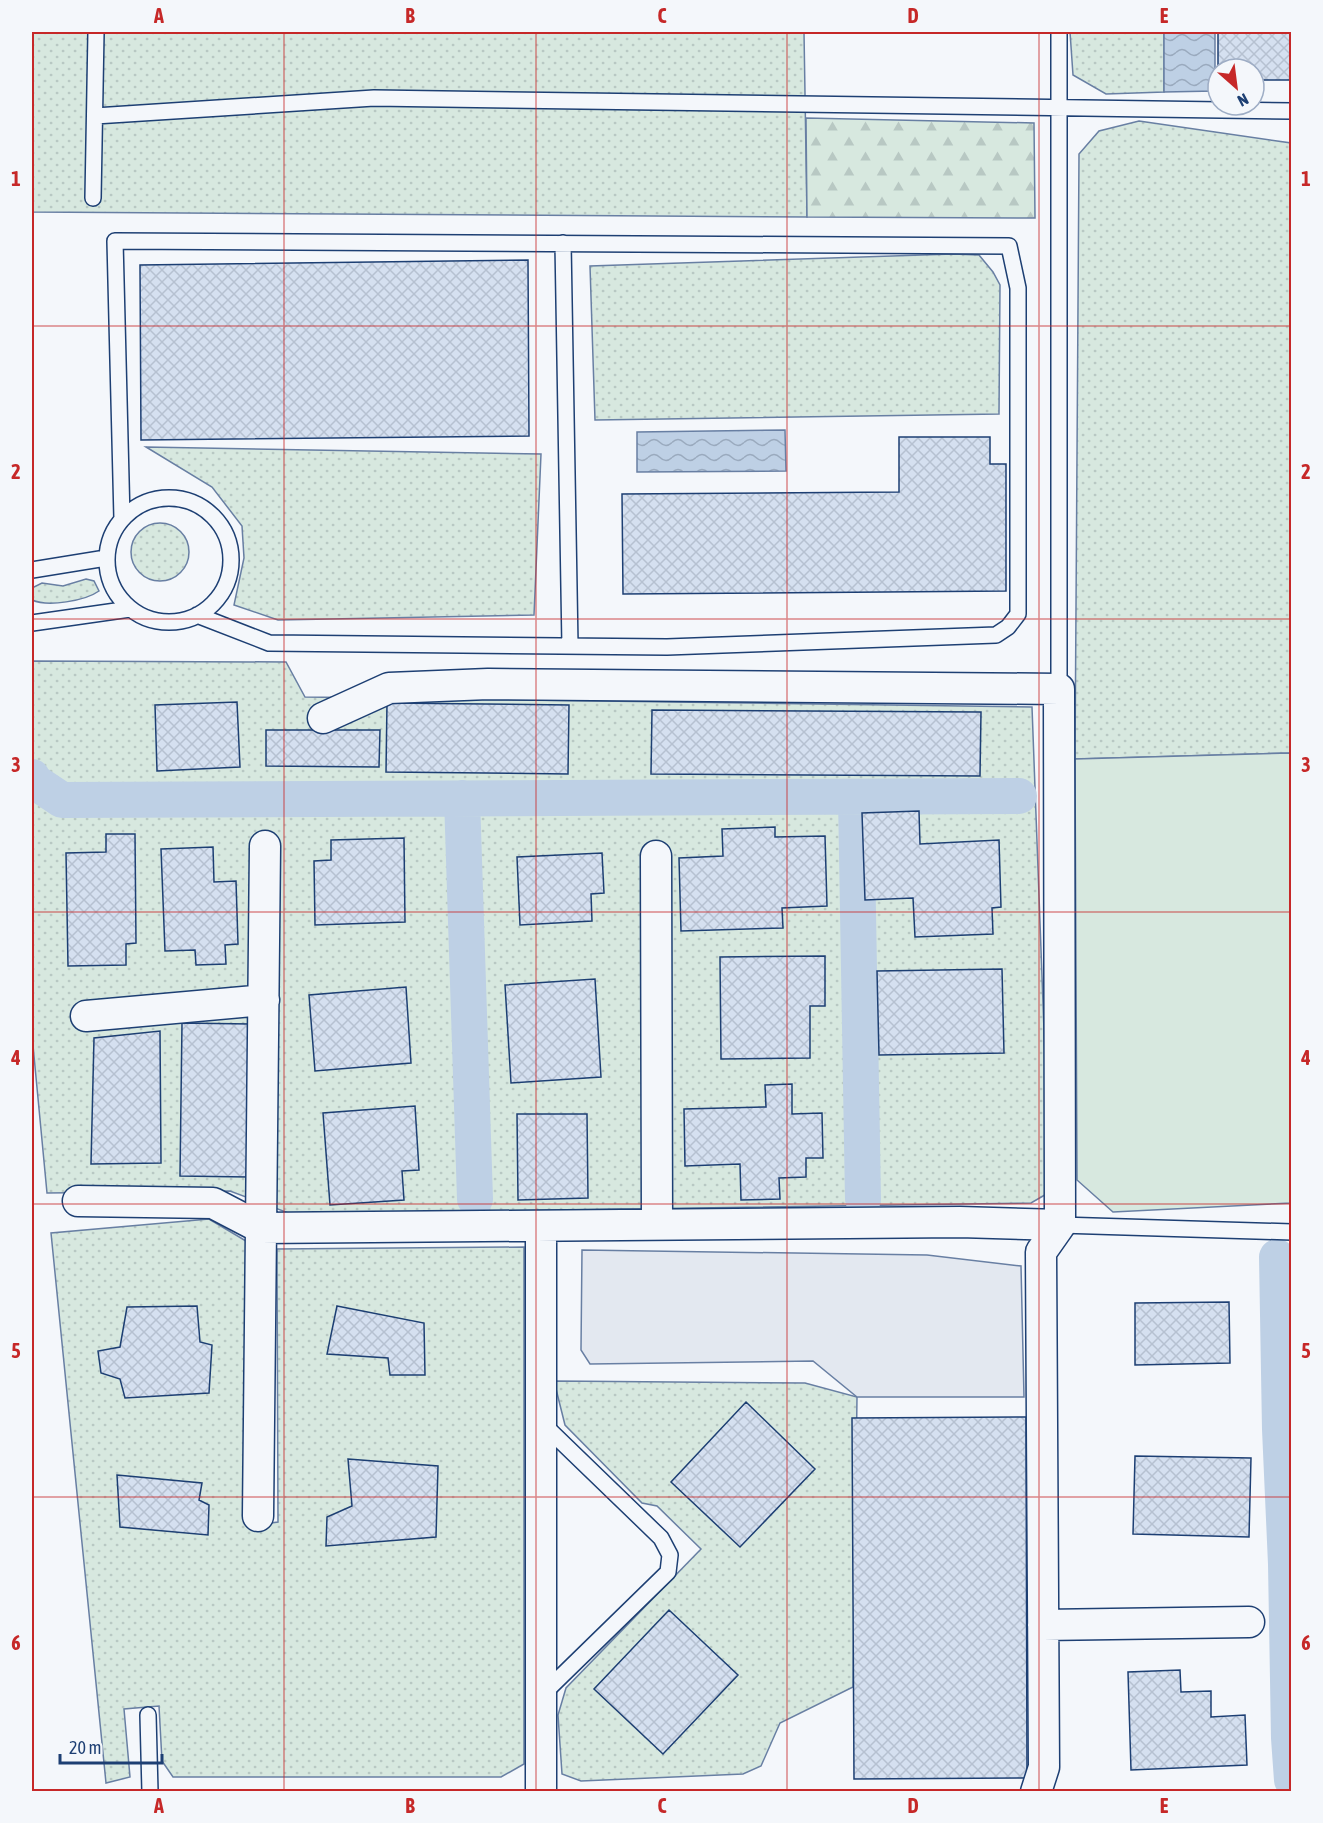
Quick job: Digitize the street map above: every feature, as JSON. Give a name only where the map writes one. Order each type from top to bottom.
[{"type":"street","points":[[322,718],[389,688],[488,684],[1059,689],[1060,1225],[1041,1252],[1044,1767],[1036,1791]]},
{"type":"street","points":[[258,1516],[265,846]]},
{"type":"street","points":[[656,856],[657,1224]]},
{"type":"street","points":[[86,1016],[264,1000]]},
{"type":"street","points":[[78,1201],[213,1203],[261,1228],[960,1222],[1060,1225]]},
{"type":"street","points":[[541,1226],[541,1791]]},
{"type":"street","points":[[1043,1625],[1249,1622]]},
{"type":"lane","points":[[93,198],[96,32]]},
{"type":"lane","points":[[1059,32],[1059,689]]},
{"type":"lane","points":[[95,116],[374,98],[1292,111]]},
{"type":"lane","points":[[122,519],[115,241],[1009,246],[1018,288],[1018,615],[1008,627],[996,635],[667,647],[269,643],[197,615]]},
{"type":"lane","points":[[563,243],[570,646]]},
{"type":"lane","points":[[175,498],[194,503],[211,514],[223,530],[230,549],[230,568],[224,587],[213,603],[197,615],[180,621],[162,622],[145,618],[130,609],[117,595],[109,577],[106,558],[111,537],[122,519],[137,507],[156,499],[175,498]]},
{"type":"lane","points":[[32,570],[106,558]]},
{"type":"lane","points":[[32,623],[130,609]]},
{"type":"lane","points":[[1060,1225],[1292,1232]]},
{"type":"lane","points":[[541,1422],[661,1538],[670,1555],[668,1572],[541,1696]]},
{"type":"lane","points":[[148,1715],[150,1791]]},
{"type":"green space","points":[[32,32],[804,32],[807,217],[32,212]]},
{"type":"green space","points":[[1070,32],[1164,32],[1164,92],[1106,94],[1073,75]]},
{"type":"green space","points":[[806,118],[1034,123],[1035,218],[807,217]]},
{"type":"green space","points":[[1139,121],[1291,143],[1290,753],[1075,759],[1079,154],[1099,131]]},
{"type":"green space","points":[[979,255],[1000,285],[999,414],[595,420],[590,266]]},
{"type":"green space","points":[[146,447],[541,454],[534,615],[278,620],[234,605],[244,558],[242,526],[212,487]]},
{"type":"green space","points":[[160,523],[171,525],[181,531],[187,541],[189,552],[187,563],[181,573],[171,579],[160,581],[149,579],[139,573],[133,563],[131,552],[133,541],[139,531],[149,525]]},
{"type":"green space","points":[[86,579],[94,581],[99,591],[85,598],[66,602],[47,603],[32,600],[32,588],[42,583],[63,586]]},
{"type":"green space","points":[[32,661],[286,662],[305,697],[1032,707],[1050,1192],[1031,1203],[291,1214],[230,1191],[47,1193],[32,1035]]},
{"type":"green space","points":[[1291,753],[1291,1203],[1113,1212],[1077,1180],[1075,759]]},
{"type":"green space","points":[[209,1219],[246,1241],[248,1526],[278,1522],[277,1249],[524,1247],[524,1764],[501,1777],[173,1777],[162,1761],[159,1706],[124,1709],[130,1777],[106,1783],[51,1233]]},
{"type":"green space","points":[[554,1381],[805,1383],[857,1397],[853,1687],[780,1723],[761,1766],[743,1774],[581,1781],[562,1774],[558,1715],[566,1688],[701,1549],[657,1506],[642,1503],[565,1425]]},
{"type":"shaded area","points":[[582,1250],[927,1255],[1021,1266],[1024,1397],[857,1397],[813,1361],[590,1364],[581,1350]]},
{"type":"water","points":[[1164,32],[1215,32],[1215,57],[1206,57],[1206,91],[1164,92]]},
{"type":"water","points":[[785,430],[786,471],[637,472],[637,432]]},
{"type":"building","points":[[1218,32],[1292,32],[1292,80],[1266,80],[1266,57],[1218,57]]},
{"type":"building","points":[[528,260],[529,436],[141,440],[140,265]]},
{"type":"building","points":[[899,437],[990,437],[990,464],[1006,464],[1006,591],[623,594],[622,494],[899,492]]},
{"type":"building","points":[[237,702],[240,767],[157,771],[155,705]]},
{"type":"building","points":[[387,703],[569,705],[568,774],[386,772]]},
{"type":"building","points":[[652,710],[981,712],[980,776],[651,774]]},
{"type":"building","points":[[266,730],[380,730],[379,767],[266,766]]},
{"type":"building","points":[[919,811],[920,844],[999,840],[1001,907],[992,908],[993,934],[915,937],[913,898],[865,900],[862,813]]},
{"type":"building","points":[[775,827],[775,837],[825,836],[827,906],[782,908],[783,928],[681,931],[679,858],[723,856],[722,829]]},
{"type":"building","points":[[106,834],[135,834],[136,943],[126,944],[126,965],[68,966],[66,853],[106,852]]},
{"type":"building","points":[[404,838],[405,922],[315,925],[314,861],[331,860],[331,840]]},
{"type":"building","points":[[213,847],[214,882],[236,881],[238,944],[225,945],[226,964],[196,965],[195,950],[165,951],[161,849]]},
{"type":"building","points":[[602,853],[604,893],[591,894],[592,921],[520,925],[517,857]]},
{"type":"building","points":[[825,956],[825,1006],[810,1006],[810,1058],[721,1059],[720,957]]},
{"type":"building","points":[[1002,969],[1004,1053],[879,1055],[877,971]]},
{"type":"building","points":[[595,979],[601,1077],[511,1083],[505,985]]},
{"type":"building","points":[[406,987],[411,1063],[315,1071],[309,995]]},
{"type":"building","points":[[182,1023],[250,1024],[248,1177],[180,1176]]},
{"type":"building","points":[[160,1031],[161,1163],[91,1164],[94,1038]]},
{"type":"building","points":[[792,1084],[792,1114],[822,1113],[823,1158],[806,1158],[806,1177],[779,1178],[780,1199],[741,1200],[740,1164],[685,1166],[684,1109],[766,1107],[765,1085]]},
{"type":"building","points":[[415,1106],[419,1170],[402,1171],[404,1200],[330,1205],[323,1113]]},
{"type":"building","points":[[517,1114],[587,1114],[588,1198],[518,1200]]},
{"type":"building","points":[[1229,1302],[1230,1363],[1135,1365],[1135,1303]]},
{"type":"building","points":[[197,1306],[200,1342],[212,1345],[209,1393],[125,1398],[120,1379],[101,1373],[98,1351],[120,1347],[127,1307]]},
{"type":"building","points":[[337,1306],[424,1323],[425,1375],[390,1375],[388,1358],[327,1354]]},
{"type":"building","points":[[746,1402],[815,1469],[740,1547],[671,1482]]},
{"type":"building","points":[[1026,1417],[1027,1778],[854,1779],[852,1418]]},
{"type":"building","points":[[1135,1456],[1251,1458],[1249,1537],[1133,1534]]},
{"type":"building","points":[[348,1459],[438,1466],[436,1537],[326,1546],[327,1517],[352,1506]]},
{"type":"building","points":[[117,1475],[202,1483],[199,1500],[209,1505],[208,1535],[120,1527]]},
{"type":"building","points":[[669,1610],[738,1675],[663,1754],[594,1689]]},
{"type":"building","points":[[1180,1670],[1181,1692],[1211,1691],[1211,1717],[1245,1715],[1247,1765],[1131,1770],[1128,1672]]},
{"type":"waterway","points":[[32,777],[32,780],[62,800],[1019,796]]},
{"type":"waterway","points":[[856,797],[863,1199]]},
{"type":"waterway","points":[[462,798],[475,1199]]},
{"type":"waterway","points":[[1277,1257],[1280,1429],[1292,1780]]}]
